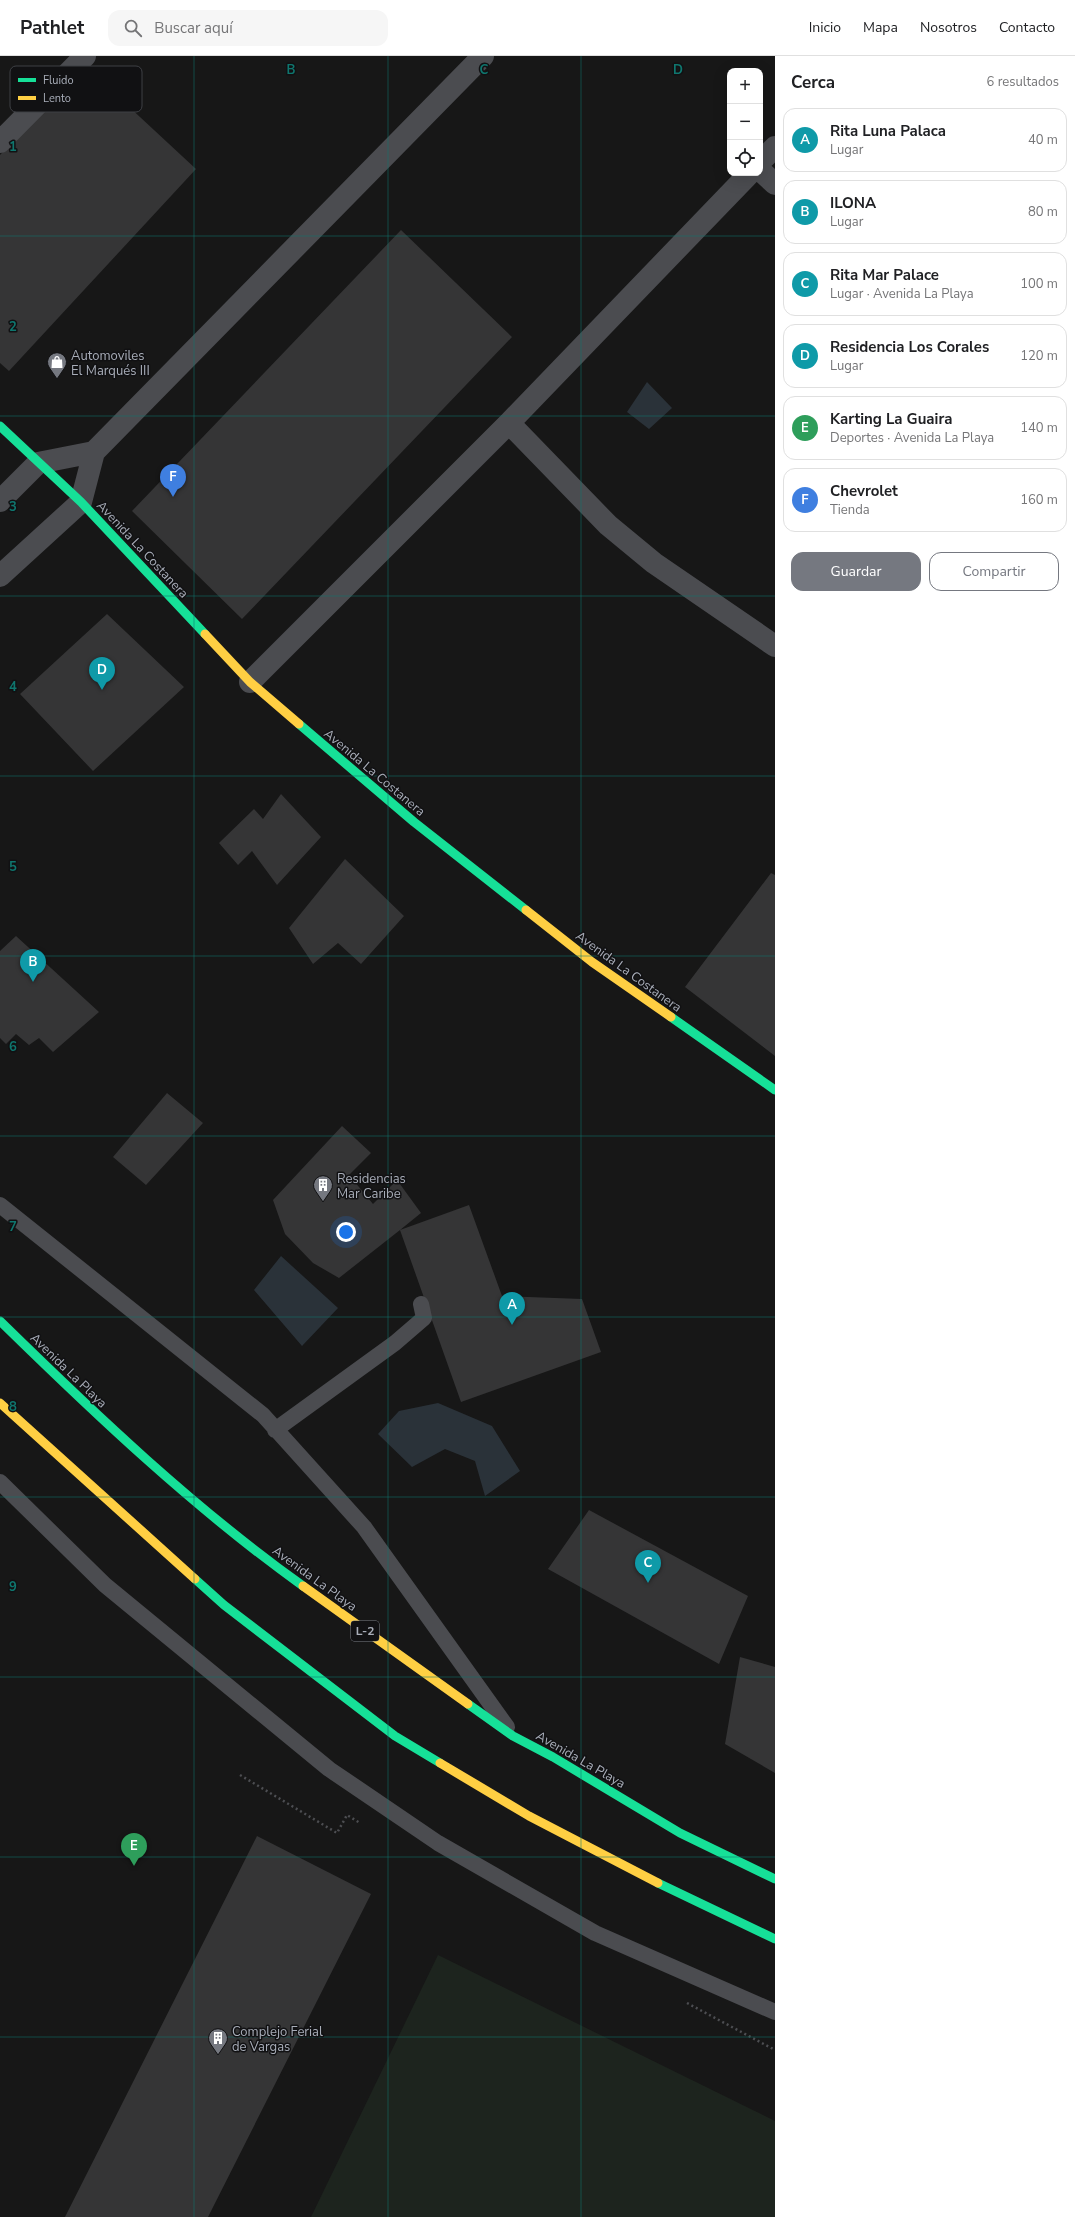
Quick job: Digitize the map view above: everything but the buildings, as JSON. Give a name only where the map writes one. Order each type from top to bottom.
[{"type":"main road","name":"Avenida La Costanera","points":[[0,426],[80,502],[250,682],[414,822],[592,962],[775,1090]]},
{"type":"main road","name":"Avenida La Playa","points":[[0,1321],[112,1430],[265,1559],[513,1736],[553,1757],[680,1833],[775,1879]]},
{"type":"main road","points":[[0,1403],[70,1468],[224,1605],[395,1736],[529,1816],[655,1882],[775,1939]]},
{"type":"street","points":[[75,66],[85,56]]},
{"type":"street","points":[[0,576],[80,502],[94,452],[483,56]]},
{"type":"street","points":[[0,142],[30,112]]},
{"type":"street","points":[[763,159],[775,147]]},
{"type":"street","points":[[763,173],[775,184]]},
{"type":"street","points":[[250,682],[509,423],[747,176]]},
{"type":"street","points":[[509,423],[614,530],[654,563],[775,646]]},
{"type":"street","points":[[0,501],[38,462],[94,452]]},
{"type":"lane","points":[[0,1205],[263,1415],[364,1527],[513,1736]]},
{"type":"lane","points":[[275,1430],[395,1343],[424,1318],[421,1304]]},
{"type":"lane","points":[[0,1482],[105,1585],[335,1773],[438,1843],[595,1933],[775,2012]]},
{"type":"shaded area","points":[[647,382],[672,408],[649,429],[627,412]]},
{"type":"shaded area","points":[[281,1256],[338,1308],[302,1346],[254,1290]]},
{"type":"shaded area","points":[[438,1403],[492,1426],[520,1471],[485,1496],[475,1461],[445,1449],[412,1467],[378,1434],[399,1411]]},
{"type":"shaded area","points":[[438,1955],[775,2121],[775,2217],[311,2217]]},
{"type":"traffic: fast","points":[[0,426],[81,502],[205,634]]},
{"type":"traffic: fast","points":[[299,724],[414,822],[526,910]]},
{"type":"traffic: fast","points":[[671,1017],[775,1090]]},
{"type":"traffic: fast","points":[[0,1321],[109,1426],[147,1460],[223,1525],[303,1586]]},
{"type":"traffic: fast","points":[[195,1579],[224,1605],[395,1736],[440,1763]]},
{"type":"traffic: fast","points":[[468,1704],[513,1736],[553,1757],[680,1833],[775,1879]]},
{"type":"traffic: fast","points":[[658,1883],[775,1939]]},
{"type":"traffic: slow","points":[[205,634],[250,682],[299,724]]},
{"type":"traffic: slow","points":[[526,910],[592,962],[671,1017]]},
{"type":"traffic: slow","points":[[0,1403],[195,1579]]},
{"type":"traffic: slow","points":[[303,1586],[468,1704]]},
{"type":"traffic: slow","points":[[440,1763],[529,1816],[658,1883]]},
{"type":"place","name":"Automoviles El Marqués III","points":[[57,379]]},
{"type":"place","name":"Chevrolet","points":[[173,497]]},
{"type":"place","name":"Residencia Los Corales","points":[[102,690]]},
{"type":"place","name":"ILONA","points":[[33,982]]},
{"type":"place","name":"Residencias Mar Caribe","points":[[323,1202]]},
{"type":"place","name":"Rita Luna Palaca","points":[[512,1325]]},
{"type":"place","name":"Rita Mar Palace","points":[[648,1583]]},
{"type":"place","name":"Karting La Guaira","points":[[134,1866]]},
{"type":"place","name":"Complejo Ferial de Vargas","points":[[218,2055]]}]
